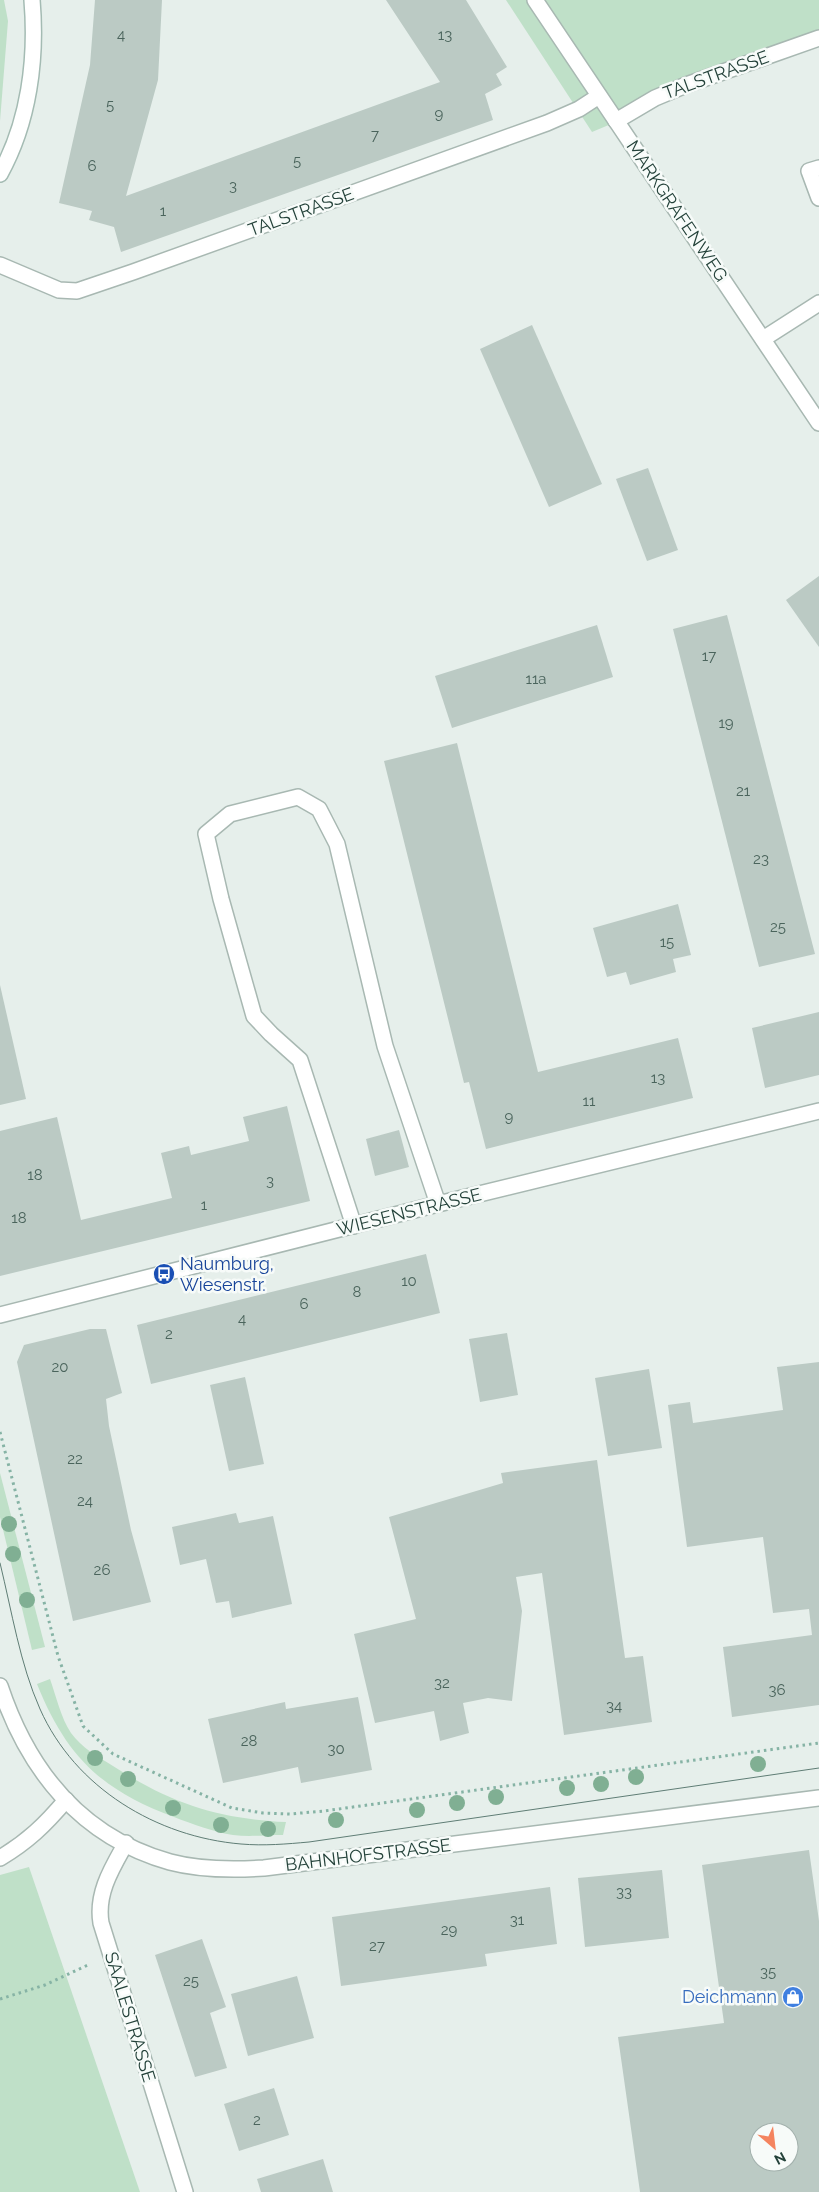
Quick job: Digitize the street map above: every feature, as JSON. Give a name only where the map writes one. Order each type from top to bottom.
[{"type":"street","points":[[0,174],[10,156],[21,125],[28,94],[33,49],[32,0]]},
{"type":"street","name":"MARKGRAFENWEG","points":[[535,0],[819,423]]},
{"type":"street","name":"TALSTRASSE","points":[[616,121],[655,98],[686,85],[819,38]]},
{"type":"street","name":"TALSTRASSE","points":[[0,265],[59,290],[77,291],[547,123],[579,109],[599,96]]},
{"type":"street","points":[[819,168],[810,171],[819,198]]},
{"type":"street","points":[[763,339],[819,304]]},
{"type":"street","points":[[354,1226],[300,1060],[254,1016],[221,899],[206,834],[230,814],[298,797],[319,809],[337,844],[385,1046],[438,1204]]},
{"type":"street","name":"WIESENSTRASSE","points":[[0,1315],[438,1204],[819,1111]]},
{"type":"street","name":"BAHNHOFSTRASSE","points":[[0,1686],[15,1726],[27,1750],[43,1775],[66,1800],[93,1823],[126,1844],[156,1857],[193,1866],[229,1869],[264,1868],[819,1798]]},
{"type":"street","points":[[0,1858],[24,1844],[48,1822],[66,1800]]},
{"type":"street","name":"SAALESTRASSE","points":[[126,1844],[107,1879],[100,1898],[101,1923],[185,2192]]},
{"type":"path","points":[[0,1432],[58,1656],[83,1726],[112,1754],[232,1808],[263,1813],[290,1814],[324,1811],[819,1743]]},
{"type":"path","points":[[0,1999],[45,1985],[111,1955]]},
{"type":"green space","points":[[0,0],[4,0],[8,21],[0,121]]},
{"type":"green space","points":[[506,0],[819,0],[819,37],[592,132]]},
{"type":"green space","points":[[0,1473],[45,1647],[32,1650],[0,1517]]},
{"type":"green space","points":[[50,1679],[67,1727],[80,1743],[96,1755],[134,1779],[195,1807],[238,1817],[286,1822],[283,1835],[239,1836],[211,1830],[148,1806],[106,1782],[74,1751],[48,1709],[37,1684]]},
{"type":"green space","points":[[29,1867],[140,2192],[0,2192],[0,1875]]},
{"type":"building","points":[[95,0],[162,0],[158,80],[126,196],[440,82],[386,0],[466,0],[507,67],[496,74],[502,85],[485,94],[493,120],[121,252],[114,227],[89,220],[92,211],[59,203],[90,65]]},
{"type":"building","points":[[532,325],[602,484],[549,507],[480,349]]},
{"type":"building","points":[[648,468],[678,550],[647,561],[616,479]]},
{"type":"building","points":[[819,576],[819,647],[786,600]]},
{"type":"building","points":[[727,615],[815,954],[759,967],[673,629]]},
{"type":"building","points":[[597,625],[613,677],[452,728],[435,676]]},
{"type":"building","points":[[457,743],[538,1072],[678,1038],[693,1098],[486,1149],[469,1082],[464,1083],[384,761]]},
{"type":"building","points":[[678,904],[691,955],[673,959],[676,972],[630,985],[626,972],[607,977],[593,928]]},
{"type":"building","points":[[0,985],[26,1099],[0,1105]]},
{"type":"building","points":[[819,1012],[819,1075],[765,1088],[752,1028]]},
{"type":"building","points":[[287,1106],[310,1201],[0,1276],[0,1131],[57,1117],[81,1220],[172,1198],[161,1153],[189,1146],[191,1155],[249,1141],[243,1117]]},
{"type":"building","points":[[399,1130],[409,1167],[375,1176],[366,1139]]},
{"type":"building","points":[[426,1254],[440,1313],[151,1384],[137,1325]]},
{"type":"building","points":[[90,1329],[106,1329],[122,1393],[106,1399],[109,1426],[131,1530],[151,1602],[73,1621],[17,1362],[24,1345]]},
{"type":"building","points":[[507,1333],[518,1395],[480,1402],[469,1339]]},
{"type":"building","points":[[819,1362],[819,1705],[732,1717],[723,1647],[812,1635],[809,1609],[773,1613],[763,1537],[687,1547],[668,1405],[690,1402],[693,1423],[783,1410],[777,1367]]},
{"type":"building","points":[[649,1369],[662,1448],[608,1456],[595,1378]]},
{"type":"building","points":[[245,1377],[264,1464],[229,1471],[210,1385]]},
{"type":"building","points":[[597,1460],[625,1658],[643,1656],[652,1722],[564,1735],[542,1573],[516,1577],[522,1611],[512,1701],[488,1698],[463,1703],[469,1733],[440,1741],[434,1711],[375,1723],[354,1634],[416,1619],[389,1517],[503,1483],[501,1473]]},
{"type":"building","points":[[236,1513],[239,1523],[273,1516],[292,1604],[232,1618],[229,1601],[216,1603],[206,1559],[180,1565],[172,1527]]},
{"type":"building","points":[[358,1697],[372,1770],[301,1783],[298,1767],[223,1783],[208,1719],[285,1702],[286,1709]]},
{"type":"building","points":[[809,1850],[819,1921],[819,2192],[640,2192],[618,2037],[724,2023],[702,1865]]},
{"type":"building","points":[[662,1870],[669,1938],[585,1947],[578,1878]]},
{"type":"building","points":[[550,1887],[557,1944],[485,1954],[487,1966],[341,1986],[332,1917]]},
{"type":"building","points":[[202,1939],[226,2007],[210,2013],[227,2068],[195,2077],[155,1955]]},
{"type":"building","points":[[297,1976],[314,2038],[248,2056],[231,1994]]},
{"type":"building","points":[[274,2088],[289,2135],[239,2151],[224,2104]]},
{"type":"building","points":[[323,2159],[333,2192],[261,2192],[257,2179]]},
{"type":"tram line","points":[[0,1563],[17,1638],[33,1692],[55,1737],[74,1762],[97,1785],[122,1804],[150,1819],[179,1831],[210,1839],[258,1845],[309,1842],[819,1768]]},
{"type":"place","name":"Naumburg, Wiesenstr.","points":[[164,1274]]},
{"type":"place","name":"Deichmann","points":[[793,1997]]}]
